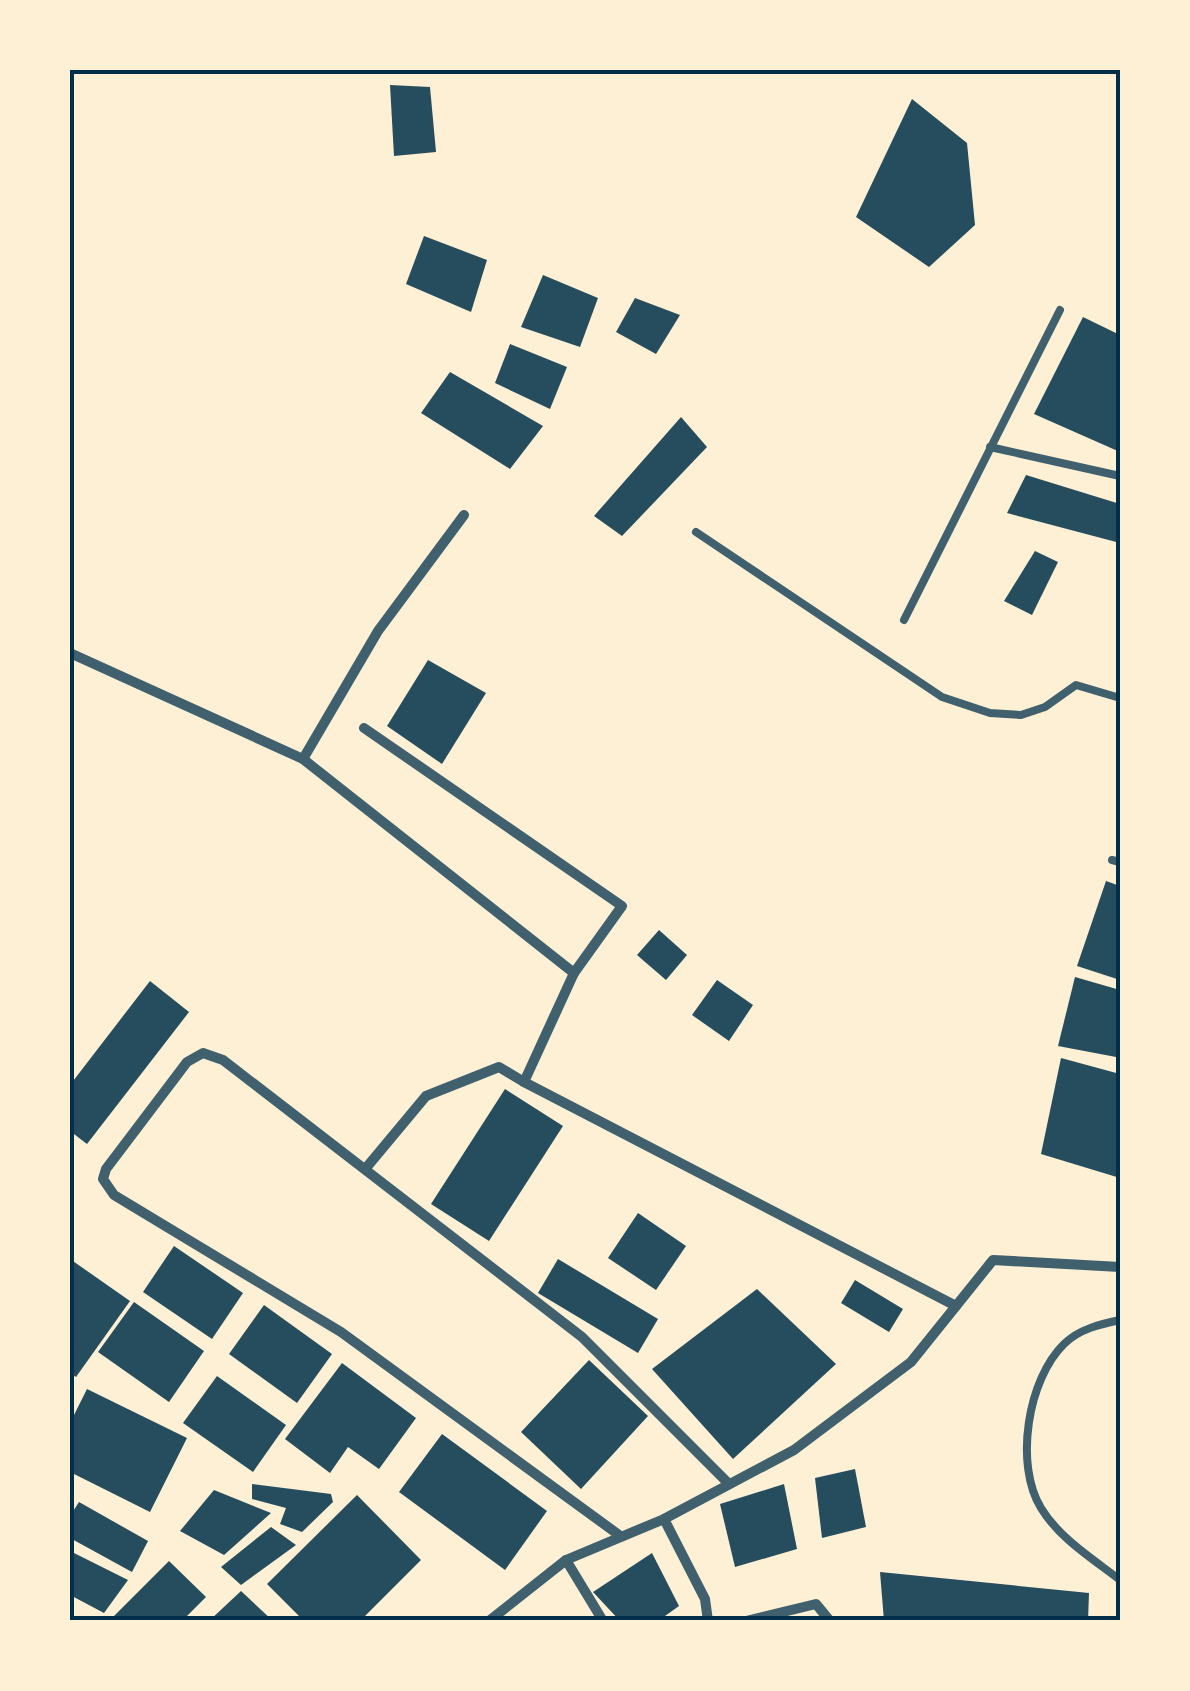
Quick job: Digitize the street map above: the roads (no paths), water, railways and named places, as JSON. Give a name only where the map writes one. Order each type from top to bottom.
[{"type":"street","points":[[303,760],[378,631],[464,515]]},
{"type":"street","points":[[70,653],[303,760],[574,972]]},
{"type":"street","points":[[364,728],[622,906],[574,972],[524,1082]]},
{"type":"street","points":[[619,1535],[341,1332],[114,1194],[104,1179],[106,1168],[187,1062],[203,1054],[223,1060],[366,1168],[582,1337],[728,1484]]},
{"type":"street","points":[[366,1168],[426,1096],[499,1067],[956,1306]]},
{"type":"street","points":[[490,1621],[566,1560],[664,1519],[794,1450],[911,1362],[993,1260],[1120,1267]]},
{"type":"street","points":[[664,1519],[705,1599],[708,1621]]},
{"type":"street","points":[[566,1560],[603,1621]]},
{"type":"street","points":[[746,1621],[816,1604],[830,1621]]},
{"type":"lane","points":[[904,620],[1060,310]]},
{"type":"lane","points":[[990,447],[1120,476]]},
{"type":"lane","points":[[696,532],[942,698],[990,713],[1021,715],[1045,707],[1076,684],[1120,698]]},
{"type":"lane","points":[[1120,1320],[1096,1325],[1065,1343],[1034,1390],[1026,1452],[1040,1507],[1071,1542],[1120,1580]]}]
